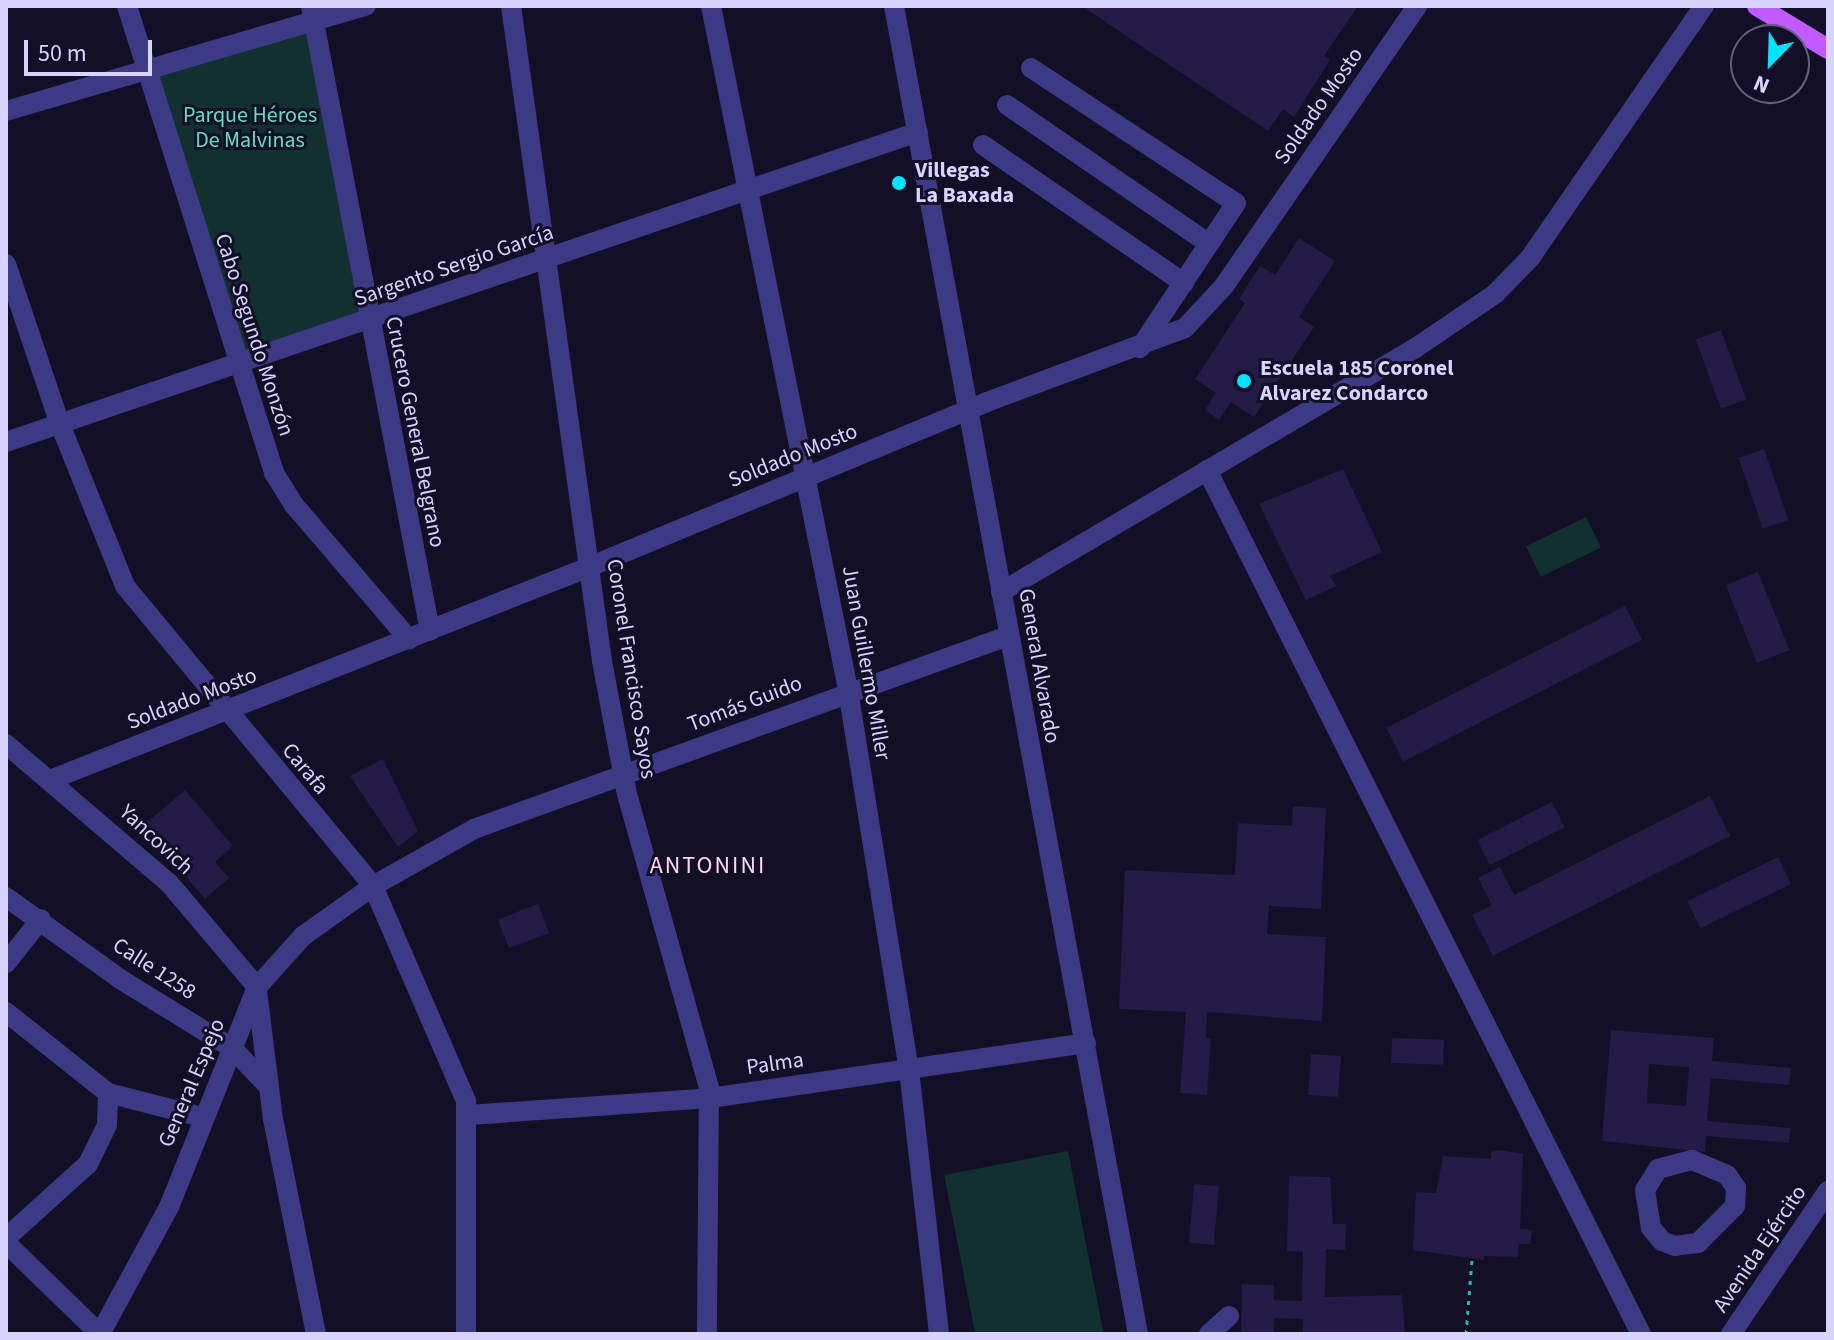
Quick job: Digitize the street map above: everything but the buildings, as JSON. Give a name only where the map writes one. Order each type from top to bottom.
[{"type":"main road","points":[[1757,6],[1828,49]]},
{"type":"street","name":"Cabo Segundo Monzón","points":[[127,6],[237,368],[283,490],[409,639]]},
{"type":"street","points":[[6,111],[147,73],[312,14],[366,6]]},
{"type":"street","name":"Coronel Francisco Sayos","points":[[511,6],[549,257],[589,567],[623,775],[710,1098],[707,1334]]},
{"type":"street","name":"Juan Guillermo Miller","points":[[711,6],[848,690],[909,1070],[939,1334]]},
{"type":"street","name":"General Alvarado","points":[[894,6],[1138,1334]]},
{"type":"street","name":"Soldado Mosto","points":[[50,780],[589,567],[807,475],[1185,328],[1224,286],[1417,6]]},
{"type":"street","points":[[1001,592],[1414,349],[1495,294],[1530,258],[1704,6]]},
{"type":"street","name":"Crucero General Belgrano","points":[[312,14],[430,631]]},
{"type":"street","points":[[1031,68],[1236,203],[1140,348]]},
{"type":"street","points":[[1007,105],[1209,244]]},
{"type":"street","name":"Sargento Sergio García","points":[[6,442],[237,368],[549,257],[918,132]]},
{"type":"street","points":[[983,145],[1184,283]]},
{"type":"street","name":"Carafa","points":[[6,264],[60,424],[125,586],[225,712],[373,886],[469,1115],[466,1334]]},
{"type":"street","points":[[1169,307],[1185,328]]},
{"type":"street","points":[[1207,470],[1641,1334]]},
{"type":"street","name":"Tomás Guido","points":[[373,886],[474,829],[848,690],[1008,636]]},
{"type":"street","name":"Yancovich","points":[[6,744],[169,883],[257,987]]},
{"type":"street","name":"General Espejo","points":[[100,1334],[147,1254],[257,987],[303,936],[373,886]]},
{"type":"street","name":"Calle 1258","points":[[6,897],[41,919],[120,979],[232,1048],[269,1087]]},
{"type":"street","points":[[6,963],[41,919]]},
{"type":"street","points":[[257,987],[269,1087],[316,1334]]},
{"type":"street","points":[[6,1012],[108,1093],[202,1117]]},
{"type":"street","name":"Palma","points":[[469,1115],[710,1098],[1086,1043]]},
{"type":"street","points":[[100,1334],[6,1241],[88,1164],[107,1125],[108,1093]]},
{"type":"street","points":[[1692,1160],[1727,1175],[1736,1188],[1735,1206],[1698,1243],[1686,1246],[1662,1241],[1651,1228],[1645,1190],[1648,1177],[1658,1169],[1692,1160]]},
{"type":"street","name":"Avenida Ejército","points":[[1731,1334],[1828,1191]]},
{"type":"street","points":[[1209,1334],[1229,1316]]},
{"type":"path","points":[[1466,1334],[1472,1260]]},
{"type":"green space","name":"Parque Héroes De Malvinas","points":[[314,22],[369,321],[237,368],[147,73]]},
{"type":"green space","points":[[1586,517],[1601,548],[1541,577],[1526,546]]},
{"type":"green space","points":[[1068,1151],[1103,1334],[975,1334],[944,1175]]},
{"type":"place","name":"Villegas La Baxada","points":[[899,183]]},
{"type":"place","name":"Escuela 185 Coronel Alvarez Condarco","points":[[1244,381]]},
{"type":"district","name":"ANTONINI","points":[[708,866]]}]
